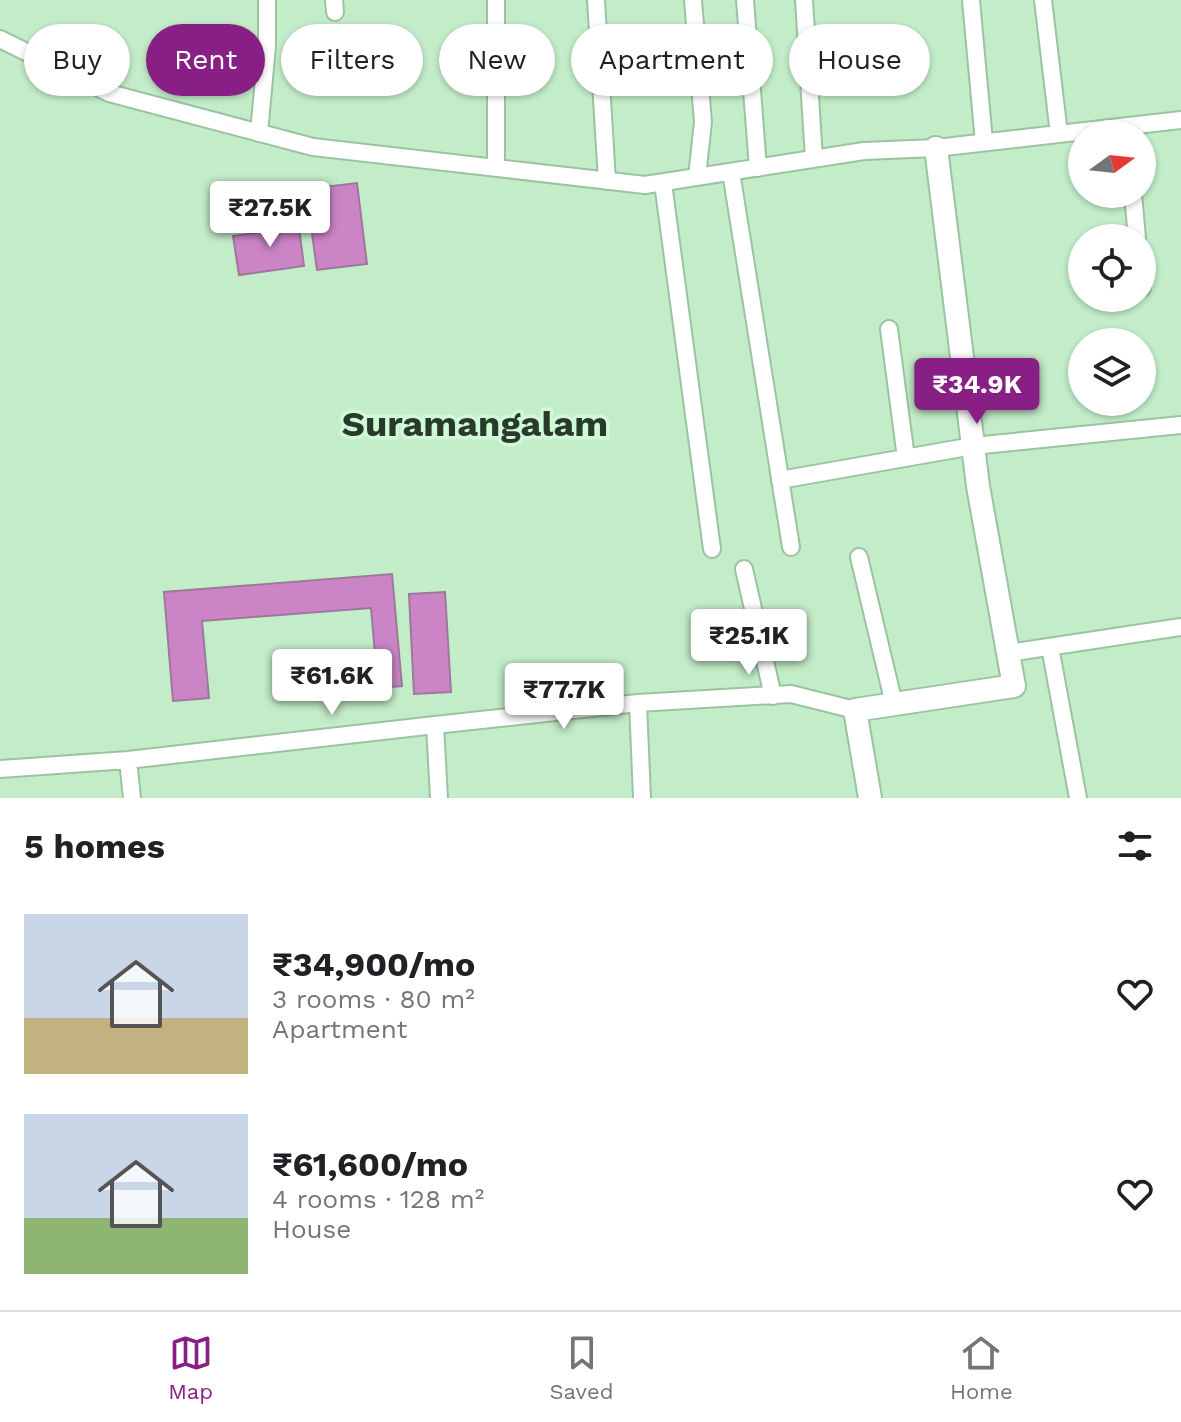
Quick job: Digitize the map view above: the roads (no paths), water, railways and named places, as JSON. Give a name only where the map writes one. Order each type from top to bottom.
[{"type":"street","points":[[259,133],[267,46],[267,0]]},
{"type":"street","points":[[496,0],[496,168]]},
{"type":"street","points":[[596,0],[607,181]]},
{"type":"street","points":[[693,0],[703,122],[697,177]]},
{"type":"street","points":[[745,0],[758,168]]},
{"type":"street","points":[[804,0],[814,159]]},
{"type":"street","points":[[971,0],[984,142]]},
{"type":"street","points":[[1043,0],[1059,134]]},
{"type":"street","points":[[0,39],[109,93],[313,147],[645,185],[864,151],[936,148],[1068,133]]},
{"type":"street","points":[[1156,125],[1181,120]]},
{"type":"street","points":[[0,769],[128,760],[638,703],[791,694],[855,710],[1014,686],[973,446],[936,148]]},
{"type":"street","points":[[731,172],[791,547]]},
{"type":"street","points":[[663,183],[712,549]]},
{"type":"street","points":[[889,329],[906,458]]},
{"type":"street","points":[[780,480],[973,446],[1181,425]]},
{"type":"street","points":[[859,557],[894,704]]},
{"type":"street","points":[[744,569],[773,696]]},
{"type":"street","points":[[1008,653],[1181,627]]},
{"type":"street","points":[[1050,647],[1078,798]]},
{"type":"street","points":[[638,703],[642,798]]},
{"type":"street","points":[[855,710],[870,798]]},
{"type":"street","points":[[435,725],[439,798]]},
{"type":"street","points":[[128,760],[132,798]]},
{"type":"district","name":"Suramangalam","points":[[475,423]]}]
